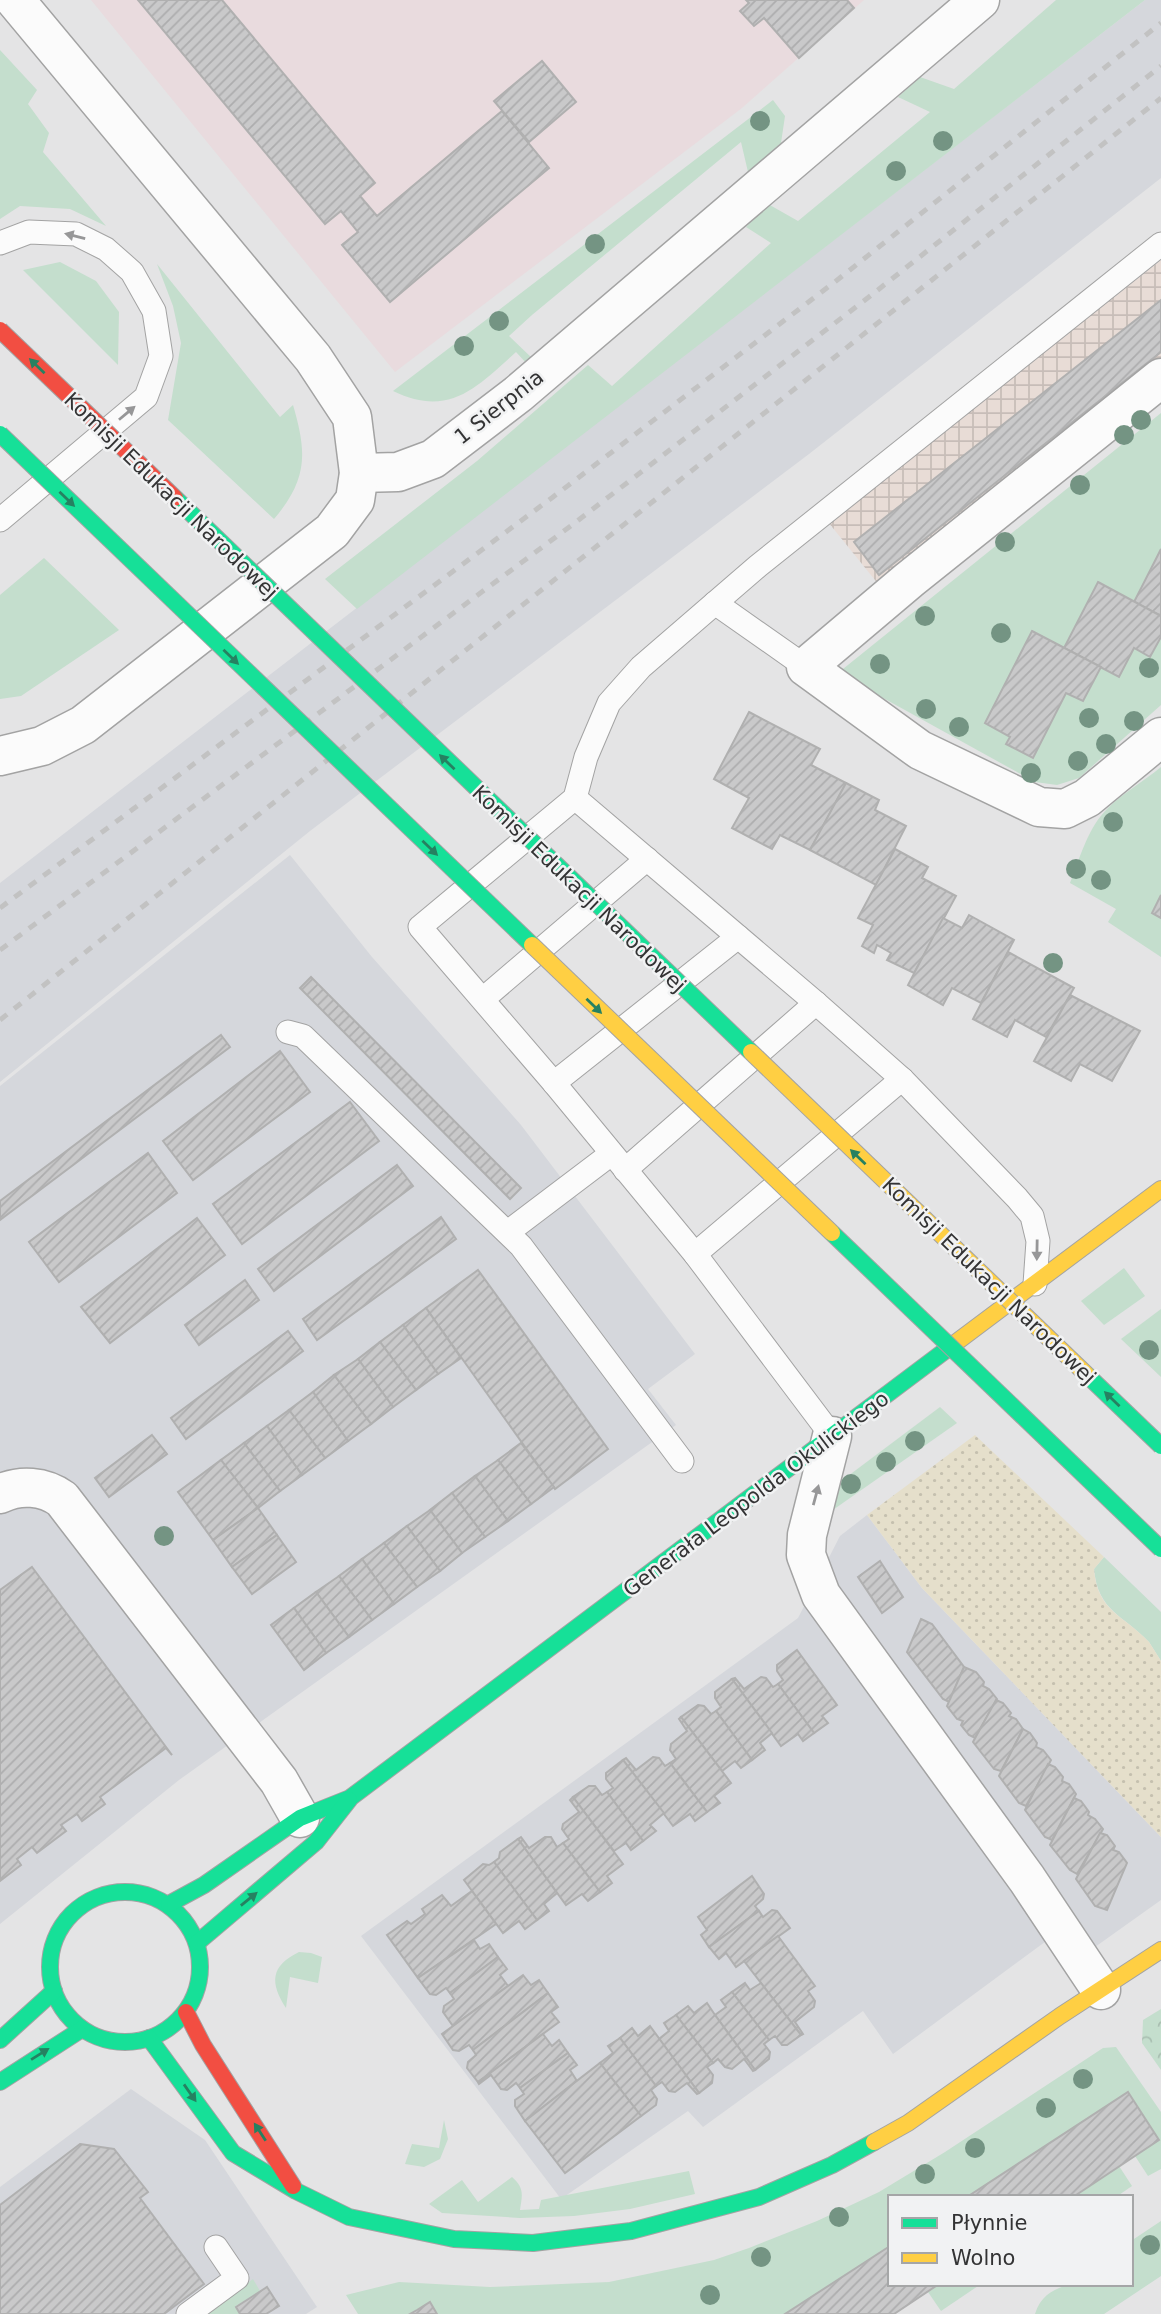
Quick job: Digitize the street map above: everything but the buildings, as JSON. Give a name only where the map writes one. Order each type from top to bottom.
[{"type":"street","points":[[0,756],[42,746],[83,725],[332,531],[355,500],[359,473],[352,417],[313,358],[15,0]]},
{"type":"street","name":"1 Sierpnia","points":[[359,473],[398,472],[433,459],[518,394],[981,0]]},
{"type":"street","name":"Komisji Edukacji Narodowej","points":[[0,330],[1161,1446]]},
{"type":"street","points":[[1161,378],[806,667],[920,750],[1039,807],[1066,809],[1087,799],[1161,737]]},
{"type":"street","points":[[0,434],[1161,1549]]},
{"type":"street","name":"Generała Leopolda Okulickiego","points":[[169,1905],[204,1885],[300,1818],[350,1798],[1161,1189]]},
{"type":"street","points":[[832,1436],[807,1535],[806,1555],[821,1595],[1020,1868],[1101,1990]]},
{"type":"street","points":[[0,1494],[17,1488],[30,1488],[53,1493],[62,1499],[279,1781],[300,1818]]},
{"type":"street","name":"Generała Leopolda Okulickiego","points":[[197,1943],[316,1842],[350,1798]]},
{"type":"street","points":[[126,1891],[148,1894],[169,1905],[186,1922],[197,1943],[201,1967],[198,1990],[186,2012],[170,2028],[149,2038],[126,2042],[104,2039],[82,2029],[65,2012],[54,1991],[49,1966],[54,1941],[65,1920],[82,1905],[103,1894],[126,1891]]},
{"type":"street","points":[[149,2038],[233,2153],[296,2191],[349,2217],[454,2239],[533,2243],[631,2231],[759,2197],[832,2165],[908,2123],[1161,1950]]},
{"type":"street","points":[[0,2040],[54,1991]]},
{"type":"street","points":[[186,2012],[203,2045],[296,2191]]},
{"type":"street","points":[[0,2082],[82,2029]]},
{"type":"lane","points":[[0,243],[29,232],[75,234],[106,249],[132,272],[154,311],[160,356],[146,397],[0,520]]},
{"type":"lane","points":[[832,1436],[695,1254],[554,1083],[419,927],[575,798],[586,757],[609,703],[641,667],[769,557],[1161,244]]},
{"type":"lane","points":[[715,603],[806,667]]},
{"type":"lane","points":[[575,798],[902,1079],[1032,1216],[1038,1241],[1035,1284]]},
{"type":"lane","points":[[483,999],[647,859]]},
{"type":"lane","points":[[554,1083],[738,937]]},
{"type":"lane","points":[[508,1232],[618,1162],[816,1003]]},
{"type":"lane","points":[[288,1032],[303,1036],[508,1232],[530,1256],[682,1461]]},
{"type":"lane","points":[[695,1254],[902,1079]]},
{"type":"lane","points":[[188,2314],[237,2278],[216,2247]]},
{"type":"shaded area","points":[[91,0],[864,0],[742,108],[395,372]]},
{"type":"shaded area","points":[[1145,0],[1161,0],[1161,178],[809,454],[310,831],[0,1082],[0,883]]},
{"type":"shaded area","points":[[1161,260],[1161,366],[883,590],[828,522]]},
{"type":"shaded area","points":[[290,855],[372,957],[521,1125],[695,1354],[648,1389],[676,1425],[179,1780],[0,1924],[0,1086]]},
{"type":"shaded area","points":[[867,1515],[922,1588],[1161,1837],[1161,1900],[1088,1952],[1068,1925],[893,2054],[863,2011],[703,2127],[688,2111],[561,2199],[361,1936],[798,1618],[840,1536]]},
{"type":"shaded area","points":[[131,2089],[205,2140],[317,2307],[306,2314],[0,2314],[0,2187]]},
{"type":"green space","points":[[1056,0],[1145,0],[357,609],[325,579],[477,461],[588,365],[612,386],[771,243],[746,227],[768,204],[798,221],[930,112],[898,97],[920,77],[954,89]]},
{"type":"green space","points":[[0,50],[37,90],[28,104],[49,133],[43,152],[106,226],[70,209],[20,206],[0,219]]},
{"type":"green space","points":[[773,100],[785,116],[781,143],[748,172],[741,142],[532,315],[509,336],[533,359],[528,365],[516,352],[474,387],[446,400],[413,399],[393,391]]},
{"type":"green space","points":[[60,262],[96,281],[119,312],[118,365],[23,270]]},
{"type":"green space","points":[[157,264],[280,417],[293,405],[301,437],[302,465],[293,491],[274,519],[168,420],[181,343],[173,306]]},
{"type":"green space","points":[[1161,413],[1161,705],[1079,778],[1057,785],[1035,782],[838,673]]},
{"type":"green space","points":[[44,558],[119,630],[21,696],[0,699],[0,595]]},
{"type":"green space","points":[[1161,767],[1161,957],[1108,922],[1116,909],[1070,883],[1085,843],[1101,816],[1120,797]]},
{"type":"green space","points":[[1124,1268],[1145,1296],[1104,1325],[1081,1301]]},
{"type":"green space","points":[[1161,1309],[1161,1377],[1121,1339]]},
{"type":"green space","points":[[940,1407],[957,1423],[830,1512],[840,1482]]},
{"type":"green space","points":[[1104,1557],[1161,1612],[1161,1661],[1149,1642],[1114,1611],[1101,1595],[1094,1569]]},
{"type":"green space","points":[[299,1952],[322,1957],[318,1983],[290,1977],[286,2008],[277,1991],[276,1976],[282,1963]]},
{"type":"green space","points":[[1161,2009],[1161,2070],[1142,2043],[1143,2020]]},
{"type":"green space","points":[[1116,2047],[1161,2112],[1161,2169],[1148,2176],[1135,2156],[1159,2140],[1128,2093],[970,2195],[888,2195],[888,2247],[785,2314],[437,2314],[430,2302],[410,2314],[358,2314],[346,2295],[399,2282],[490,2287],[609,2282],[714,2260],[817,2221],[879,2192],[1103,2048]]},
{"type":"green space","points":[[444,2120],[448,2139],[440,2159],[424,2167],[405,2164],[412,2144],[439,2148]]},
{"type":"green space","points":[[1119,2166],[1132,2186],[1119,2195],[1076,2195]]},
{"type":"green space","points":[[689,2171],[695,2194],[630,2209],[574,2216],[520,2218],[442,2213],[429,2204],[462,2180],[478,2202],[512,2177],[521,2189],[520,2210],[539,2209],[541,2200]]},
{"type":"green space","points":[[1161,2221],[1161,2276],[1104,2314],[1035,2314],[1041,2301],[1062,2287],[1133,2286],[1133,2240]]},
{"type":"green space","points":[[253,2279],[260,2291],[236,2306],[240,2314],[204,2314]]},
{"type":"green space","points":[[936,2286],[978,2286],[941,2311],[928,2292]]},
{"type":"sand","points":[[975,1435],[1104,1557],[1094,1569],[1100,1595],[1113,1612],[1149,1642],[1161,1661],[1161,1837],[922,1588],[867,1515]]},
{"type":"railway","points":[[0,908],[553,497],[836,281],[1161,23]]},
{"type":"railway","points":[[0,950],[576,522],[874,293],[1161,66]]},
{"type":"railway","points":[[0,1020],[1161,98]]},
{"type":"traffic: fast","points":[[0,434],[532,945]]},
{"type":"traffic: fast","points":[[175,498],[751,1052]]},
{"type":"traffic: fast","points":[[832,1233],[1161,1549]]},
{"type":"traffic: fast","points":[[169,1904],[204,1885],[300,1818],[350,1798],[954,1344]]},
{"type":"traffic: fast","points":[[1087,1375],[1161,1446]]},
{"type":"traffic: fast","points":[[197,1943],[316,1842],[349,1800]]},
{"type":"traffic: fast","points":[[125,1892],[154,1898],[178,1914],[194,1938],[200,1967],[194,1996],[178,2020],[154,2036],[125,2042],[96,2036],[72,2020],[56,1996],[50,1967],[56,1938],[72,1914],[96,1898],[125,1892]]},
{"type":"traffic: fast","points":[[0,2040],[54,1991]]},
{"type":"traffic: fast","points":[[0,2082],[82,2029]]},
{"type":"traffic: fast","points":[[149,2038],[233,2153],[296,2191],[349,2217],[454,2239],[533,2243],[631,2231],[759,2197],[832,2165],[874,2142]]},
{"type":"traffic: slow","points":[[532,945],[832,1233]]},
{"type":"traffic: slow","points":[[751,1052],[1087,1375]]},
{"type":"traffic: slow","points":[[954,1344],[1161,1189]]},
{"type":"traffic: slow","points":[[874,2142],[908,2123],[1060,2016],[1161,1950]]},
{"type":"traffic: jam","points":[[0,330],[175,498]]},
{"type":"traffic: jam","points":[[186,2012],[203,2045],[293,2186]]}]
